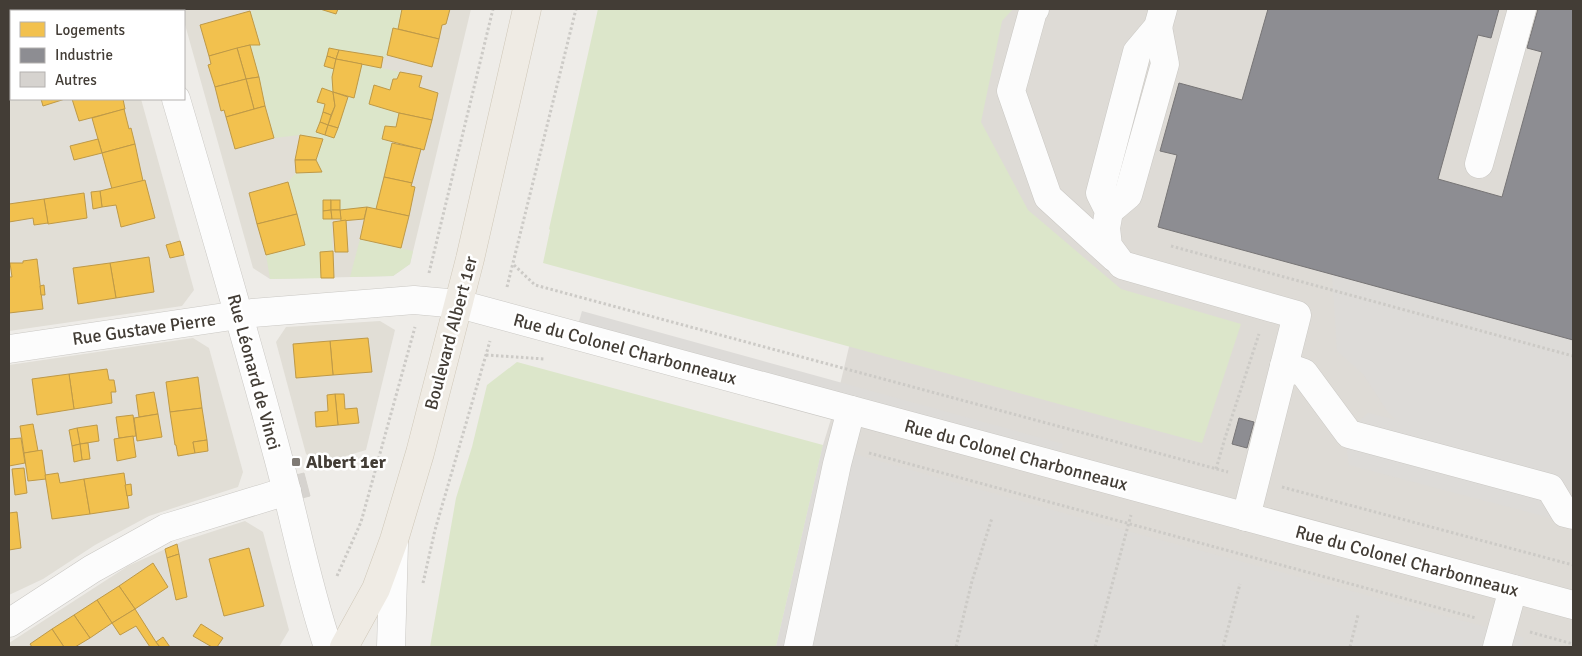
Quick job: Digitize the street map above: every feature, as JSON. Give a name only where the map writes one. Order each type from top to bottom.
[{"type":"main road","name":"Boulevard Albert 1er","points":[[344,647],[376,589],[394,540],[420,453],[459,304],[527,9]]},
{"type":"street","points":[[1035,9],[1011,91],[1048,196],[1122,265],[1297,315],[1246,517]]},
{"type":"street","points":[[1479,164],[1522,9]]},
{"type":"street","points":[[1122,265],[1108,246],[1106,228],[1109,211],[1128,195],[1165,64],[1161,18]]},
{"type":"street","name":"Rue Léonard de Vinci","points":[[176,100],[239,315],[287,491],[318,618],[328,647]]},
{"type":"street","name":"Rue Gustave Pierre","points":[[9,349],[239,315],[422,301],[459,304]]},
{"type":"street","name":"Rue du Colonel Charbonneaux","points":[[459,304],[1573,606]]},
{"type":"street","points":[[1284,366],[1304,373],[1349,434],[1550,488],[1565,513],[1573,515]]},
{"type":"street","points":[[798,647],[851,410]]},
{"type":"street","points":[[9,623],[92,569],[166,528],[287,491]]},
{"type":"street","points":[[391,647],[394,540]]},
{"type":"street","points":[[1500,636],[1513,589]]},
{"type":"path","points":[[318,618],[361,522],[422,301],[493,9]]},
{"type":"path","points":[[1171,246],[1573,356]]},
{"type":"path","points":[[514,265],[535,286],[1573,565]]},
{"type":"path","points":[[1216,469],[1278,276]]},
{"type":"path","points":[[842,445],[1129,524],[1500,636],[1573,644]]},
{"type":"path","points":[[1095,647],[1139,488]]},
{"type":"path","points":[[956,647],[972,581],[992,518]]},
{"type":"path","points":[[1223,647],[1240,584]]},
{"type":"path","points":[[1350,647],[1358,615]]},
{"type":"shaded area","points":[[9,9],[116,9],[10,10],[10,100],[141,100],[194,290],[182,306],[9,331]]},
{"type":"shaded area","points":[[471,9],[410,264],[393,276],[270,279],[253,268],[185,25],[185,10],[180,10]]},
{"type":"shaded area","points":[[929,9],[1573,9],[1573,647],[776,647]]},
{"type":"shaded area","points":[[1332,274],[1573,340],[1573,492],[1560,489],[1554,519],[1349,465],[1345,439],[1353,427],[1368,413],[1396,420],[1387,411],[1363,374],[1337,351]]},
{"type":"shaded area","points":[[582,311],[1063,444],[1059,457],[578,325]]},
{"type":"shaded area","points":[[380,321],[395,330],[366,450],[322,463],[306,454],[276,342],[286,327]]},
{"type":"shaded area","points":[[193,338],[209,348],[243,472],[238,487],[149,516],[95,545],[43,579],[9,595],[9,365]]},
{"type":"shaded area","points":[[823,445],[1127,531],[1516,635],[1524,638],[1522,647],[776,647]]},
{"type":"shaded area","points":[[245,521],[263,532],[289,630],[279,647],[9,647],[9,643],[128,566],[183,541]]},
{"type":"green space","points":[[262,9],[402,9],[398,29],[393,28],[386,58],[355,52],[354,54],[329,48],[327,56],[400,72],[397,79],[393,79],[390,90],[399,113],[396,127],[385,126],[382,139],[392,143],[376,209],[367,207],[331,211],[334,278],[270,279],[266,255],[305,245],[288,182],[296,173],[322,172],[316,160],[323,139],[300,135],[274,138],[250,45],[260,44],[250,11]]},
{"type":"green space","points":[[598,9],[1013,9],[1002,21],[981,122],[1028,210],[1121,289],[1241,324],[1202,443],[543,263]]},
{"type":"green space","points":[[360,239],[413,251],[410,264],[393,276],[350,277]]},
{"type":"green space","points":[[517,362],[823,445],[776,647],[430,647],[456,498],[472,447],[487,385]]},
{"type":"building: Logements","points":[[61,9],[103,9],[103,10]]},
{"type":"building: Logements","points":[[320,9],[338,9],[336,14]]},
{"type":"building: Logements","points":[[402,9],[450,9],[446,24],[442,25],[439,39],[398,29]]},
{"type":"building: Logements","points":[[250,11],[260,45],[250,45],[209,56],[200,25]]},
{"type":"building: Logements","points":[[393,28],[439,39],[432,67],[387,55]]},
{"type":"building: Logements","points":[[250,45],[259,77],[246,79],[237,48]]},
{"type":"building: Logements","points":[[237,48],[246,79],[215,87],[208,65],[211,64],[209,56]]},
{"type":"building: Logements","points":[[329,48],[339,50],[336,59],[327,56]]},
{"type":"building: Logements","points":[[339,50],[383,57],[381,68],[336,59]]},
{"type":"building: Logements","points":[[327,56],[336,59],[334,69],[324,66]]},
{"type":"building: Logements","points":[[336,59],[362,64],[354,98],[333,92],[332,77]]},
{"type":"building: Logements","points":[[400,72],[422,76],[419,87],[438,93],[432,120],[369,104],[374,85],[390,90],[393,79],[397,79]]},
{"type":"building: Logements","points":[[259,77],[265,106],[254,109],[246,79]]},
{"type":"building: Logements","points":[[246,79],[254,109],[226,117],[224,110],[221,111],[215,87]]},
{"type":"building: Logements","points":[[322,88],[333,92],[335,106],[331,115],[323,112],[325,104],[317,102]]},
{"type":"building: Logements","points":[[333,92],[348,97],[338,128],[328,125],[335,106]]},
{"type":"building: Logements","points":[[41,100],[62,100],[43,106]]},
{"type":"building: Logements","points":[[72,100],[123,100],[125,109],[79,121]]},
{"type":"building: Logements","points":[[265,106],[274,138],[235,149],[226,117]]},
{"type":"building: Logements","points":[[124,109],[135,144],[102,153],[92,118]]},
{"type":"building: Logements","points":[[323,112],[331,115],[328,125],[320,122]]},
{"type":"building: Logements","points":[[399,113],[432,120],[424,150],[382,139],[385,126],[396,127]]},
{"type":"building: Logements","points":[[320,122],[328,125],[325,135],[316,132]]},
{"type":"building: Logements","points":[[328,125],[338,128],[334,138],[325,135]]},
{"type":"building: Logements","points":[[300,135],[323,139],[316,160],[295,160]]},
{"type":"building: Logements","points":[[98,139],[102,153],[74,160],[70,146]]},
{"type":"building: Logements","points":[[392,143],[421,149],[412,183],[384,177]]},
{"type":"building: Logements","points":[[135,144],[143,181],[112,189],[102,153]]},
{"type":"building: Logements","points":[[295,160],[316,160],[322,172],[296,173]]},
{"type":"building: Logements","points":[[384,177],[412,183],[411,186],[415,187],[409,216],[376,209]]},
{"type":"building: Logements","points":[[145,180],[155,218],[121,227],[116,205],[102,207],[100,191]]},
{"type":"building: Logements","points":[[288,182],[297,214],[257,224],[249,193]]},
{"type":"building: Logements","points":[[100,191],[102,207],[93,209],[91,192]]},
{"type":"building: Logements","points":[[84,193],[87,218],[48,224],[44,199]]},
{"type":"building: Logements","points":[[44,199],[48,223],[34,225],[33,218],[9,222],[9,204]]},
{"type":"building: Logements","points":[[323,200],[331,200],[331,210],[323,211]]},
{"type":"building: Logements","points":[[331,200],[340,200],[340,210],[331,210]]},
{"type":"building: Logements","points":[[367,207],[364,219],[341,221],[340,210]]},
{"type":"building: Logements","points":[[367,207],[409,216],[401,248],[360,239]]},
{"type":"building: Logements","points":[[331,210],[332,219],[323,219],[323,211]]},
{"type":"building: Logements","points":[[331,210],[340,210],[341,219],[332,219]]},
{"type":"building: Logements","points":[[297,214],[305,245],[266,255],[257,224]]},
{"type":"building: Logements","points":[[346,220],[348,252],[335,252],[333,222]]},
{"type":"building: Logements","points":[[180,241],[184,255],[170,258],[166,245]]},
{"type":"building: Logements","points":[[333,251],[334,278],[321,278],[320,252]]},
{"type":"building: Logements","points":[[149,257],[154,292],[116,298],[110,263]]},
{"type":"building: Logements","points":[[37,259],[43,309],[9,313],[9,277],[12,277],[10,263],[23,263],[23,261]]},
{"type":"building: Logements","points":[[110,263],[116,298],[78,304],[73,268]]},
{"type":"building: Logements","points":[[44,285],[45,295],[41,295],[40,286]]},
{"type":"building: Logements","points":[[368,338],[372,372],[333,375],[330,341]]},
{"type":"building: Logements","points":[[330,341],[333,375],[296,378],[293,344]]},
{"type":"building: Logements","points":[[107,369],[109,380],[114,380],[116,392],[111,392],[112,403],[74,409],[69,374]]},
{"type":"building: Logements","points":[[69,374],[74,409],[37,415],[32,379]]},
{"type":"building: Logements","points":[[198,377],[202,408],[170,412],[166,382]]},
{"type":"building: Logements","points":[[154,392],[158,414],[139,417],[136,395]]},
{"type":"building: Logements","points":[[335,394],[344,394],[345,409],[357,408],[359,423],[338,425]]},
{"type":"building: Logements","points":[[335,394],[338,425],[316,427],[315,412],[328,411],[327,395]]},
{"type":"building: Logements","points":[[202,408],[207,440],[193,442],[195,453],[178,456],[170,412]]},
{"type":"building: Logements","points":[[158,414],[162,437],[137,441],[134,418]]},
{"type":"building: Logements","points":[[133,415],[136,436],[119,438],[116,417]]},
{"type":"building: Logements","points":[[33,424],[38,451],[24,453],[20,426]]},
{"type":"building: Logements","points":[[97,425],[99,441],[80,444],[77,428]]},
{"type":"building: Logements","points":[[77,428],[80,444],[72,446],[69,430]]},
{"type":"building: Logements","points":[[133,436],[136,457],[117,461],[114,439]]},
{"type":"building: Logements","points":[[21,438],[25,463],[9,466],[9,439]]},
{"type":"building: Logements","points":[[207,440],[208,451],[195,453],[193,442]]},
{"type":"building: Logements","points":[[88,443],[90,459],[82,460],[80,444]]},
{"type":"building: Logements","points":[[80,444],[82,460],[74,462],[72,446]]},
{"type":"building: Logements","points":[[42,450],[46,479],[28,481],[24,453]]},
{"type":"building: Logements","points":[[24,468],[27,493],[15,495],[12,469]]},
{"type":"building: Logements","points":[[58,473],[60,483],[84,479],[90,514],[52,519],[45,475]]},
{"type":"building: Logements","points":[[124,473],[129,508],[90,514],[84,479]]},
{"type":"building: Logements","points":[[131,484],[132,495],[127,496],[125,485]]},
{"type":"building: Logements","points":[[17,512],[21,548],[9,550],[9,513]]},
{"type":"building: Logements","points":[[177,544],[179,554],[167,558],[165,549]]},
{"type":"building: Logements","points":[[249,548],[264,606],[224,616],[209,559]]},
{"type":"building: Logements","points":[[179,554],[187,597],[176,600],[167,558]]},
{"type":"building: Logements","points":[[153,563],[168,587],[135,609],[119,586]]},
{"type":"building: Logements","points":[[119,586],[135,609],[112,623],[97,600]]},
{"type":"building: Logements","points":[[97,600],[112,623],[90,638],[74,615]]},
{"type":"building: Logements","points":[[135,609],[160,647],[150,647],[136,626],[120,635],[112,623]]},
{"type":"building: Logements","points":[[74,615],[90,638],[75,647],[64,647],[52,629]]},
{"type":"building: Logements","points":[[201,624],[223,638],[217,647],[212,647],[193,636]]},
{"type":"building: Logements","points":[[52,629],[64,647],[32,647],[30,644]]},
{"type":"building: Logements","points":[[163,637],[170,647],[160,647],[156,642]]},
{"type":"building: Industrie","points":[[1268,9],[1499,9],[1491,38],[1478,35],[1438,179],[1502,197],[1542,52],[1527,48],[1538,9],[1573,9],[1573,340],[1158,227],[1177,155],[1160,151],[1179,83],[1242,100]]},
{"type":"building: Industrie","points":[[1239,418],[1254,422],[1247,448],[1232,444]]},
{"type":"building: Autres","points":[[304,473],[310,496],[302,498],[296,475]]},
{"type":"place","name":"Albert 1er","points":[[296,462]]}]
